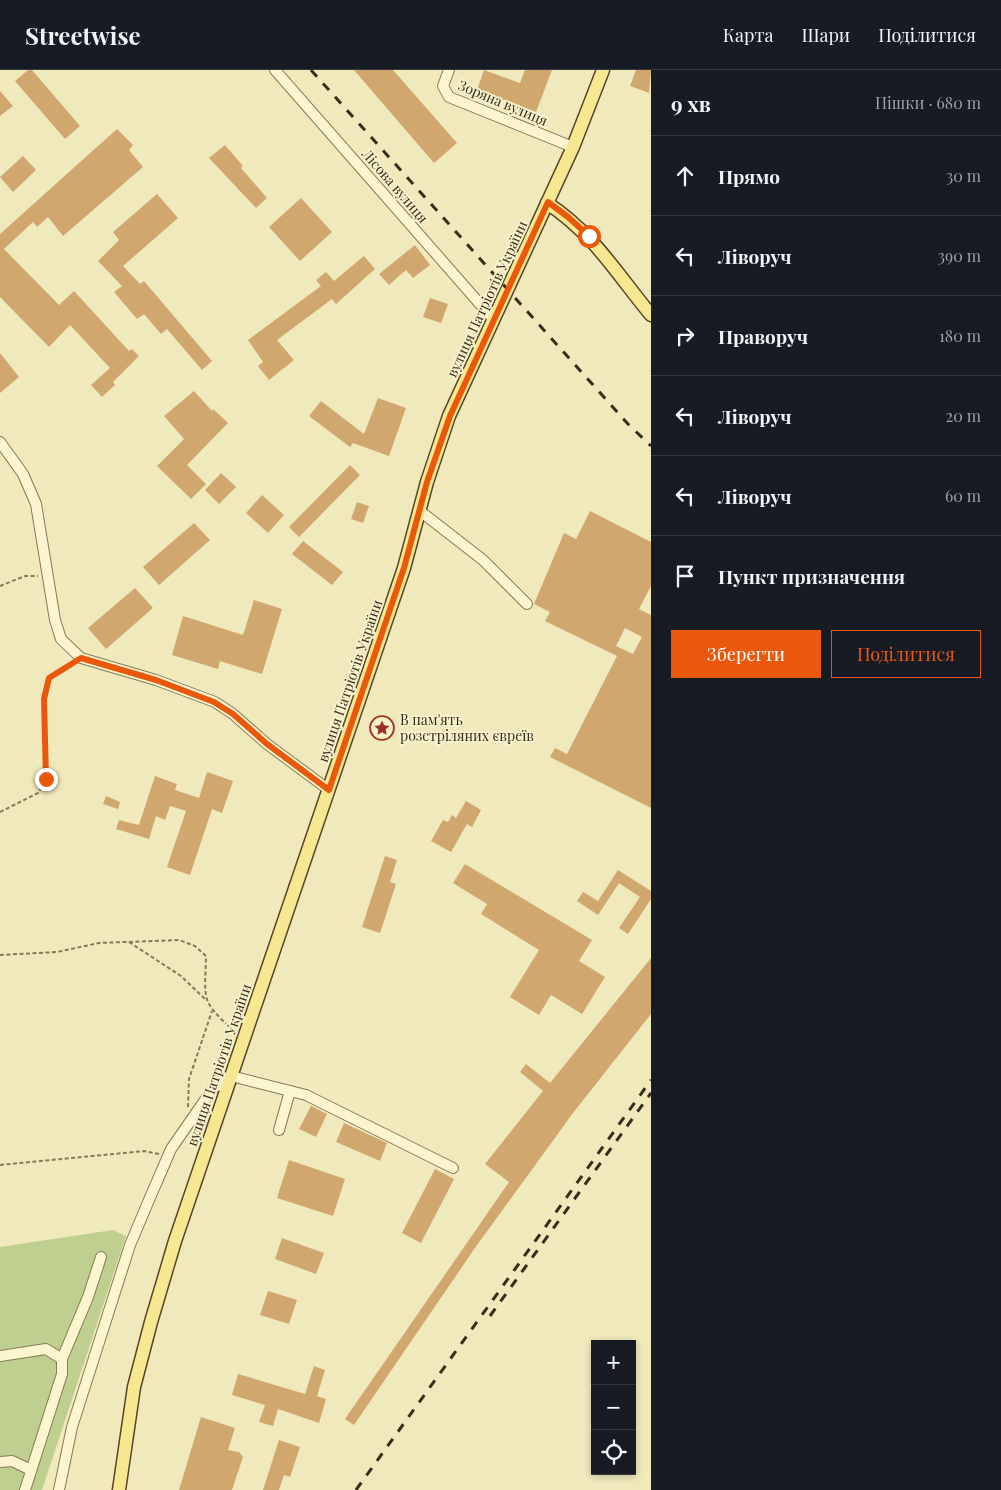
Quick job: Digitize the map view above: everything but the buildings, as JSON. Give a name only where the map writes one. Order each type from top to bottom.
[{"type":"main road","name":"вулиця Патріотів України","points":[[119,1490],[134,1387],[150,1322],[230,1079],[404,568],[450,416],[573,147],[603,70]]},
{"type":"main road","points":[[548,202],[589,236],[651,315]]},
{"type":"street","name":"Лісова вулиця","points":[[275,70],[494,320]]},
{"type":"street","name":"Зоряна вулиця","points":[[449,70],[443,86],[449,97],[573,147]]},
{"type":"street","points":[[0,442],[23,474],[36,504],[55,620],[62,639],[81,658],[156,680],[214,702],[233,714],[267,744],[329,790]]},
{"type":"street","points":[[420,511],[483,560],[527,604]]},
{"type":"street","points":[[59,1490],[72,1427],[130,1245],[169,1156],[214,1088],[230,1079],[306,1095],[453,1168]]},
{"type":"street","points":[[279,1130],[290,1092]]},
{"type":"street","points":[[25,1490],[62,1374],[62,1358],[88,1297],[100,1257]]},
{"type":"street","points":[[0,1356],[46,1349],[62,1358]]},
{"type":"street","points":[[0,1462],[12,1461],[31,1470]]},
{"type":"path","points":[[0,586],[25,576],[48,576]]},
{"type":"path","points":[[0,812],[38,793],[46,779],[44,699],[49,678],[81,658]]},
{"type":"path","points":[[0,955],[57,952],[99,943],[179,940],[195,946],[206,956],[205,999]]},
{"type":"path","points":[[128,942],[181,976],[205,999],[212,1011],[244,1040]]},
{"type":"path","points":[[190,1122],[187,1100],[189,1079],[212,1011]]},
{"type":"path","points":[[0,1165],[144,1151],[169,1156]]},
{"type":"green space","points":[[113,1230],[126,1236],[42,1490],[0,1490],[0,1247]]},
{"type":"railway","points":[[311,70],[628,424],[651,446]]},
{"type":"railway","points":[[356,1490],[651,1080]]},
{"type":"railway","points":[[490,1316],[651,1093]]},
{"type":"place","name":"В пам'ять розстріляних євреїв","points":[[382,728]]},
{"type":"route","points":[[46,779],[44,699],[49,678],[81,658],[156,680],[214,702],[233,714],[267,744],[329,790],[404,568],[427,482],[450,416],[548,202],[589,236]]}]
